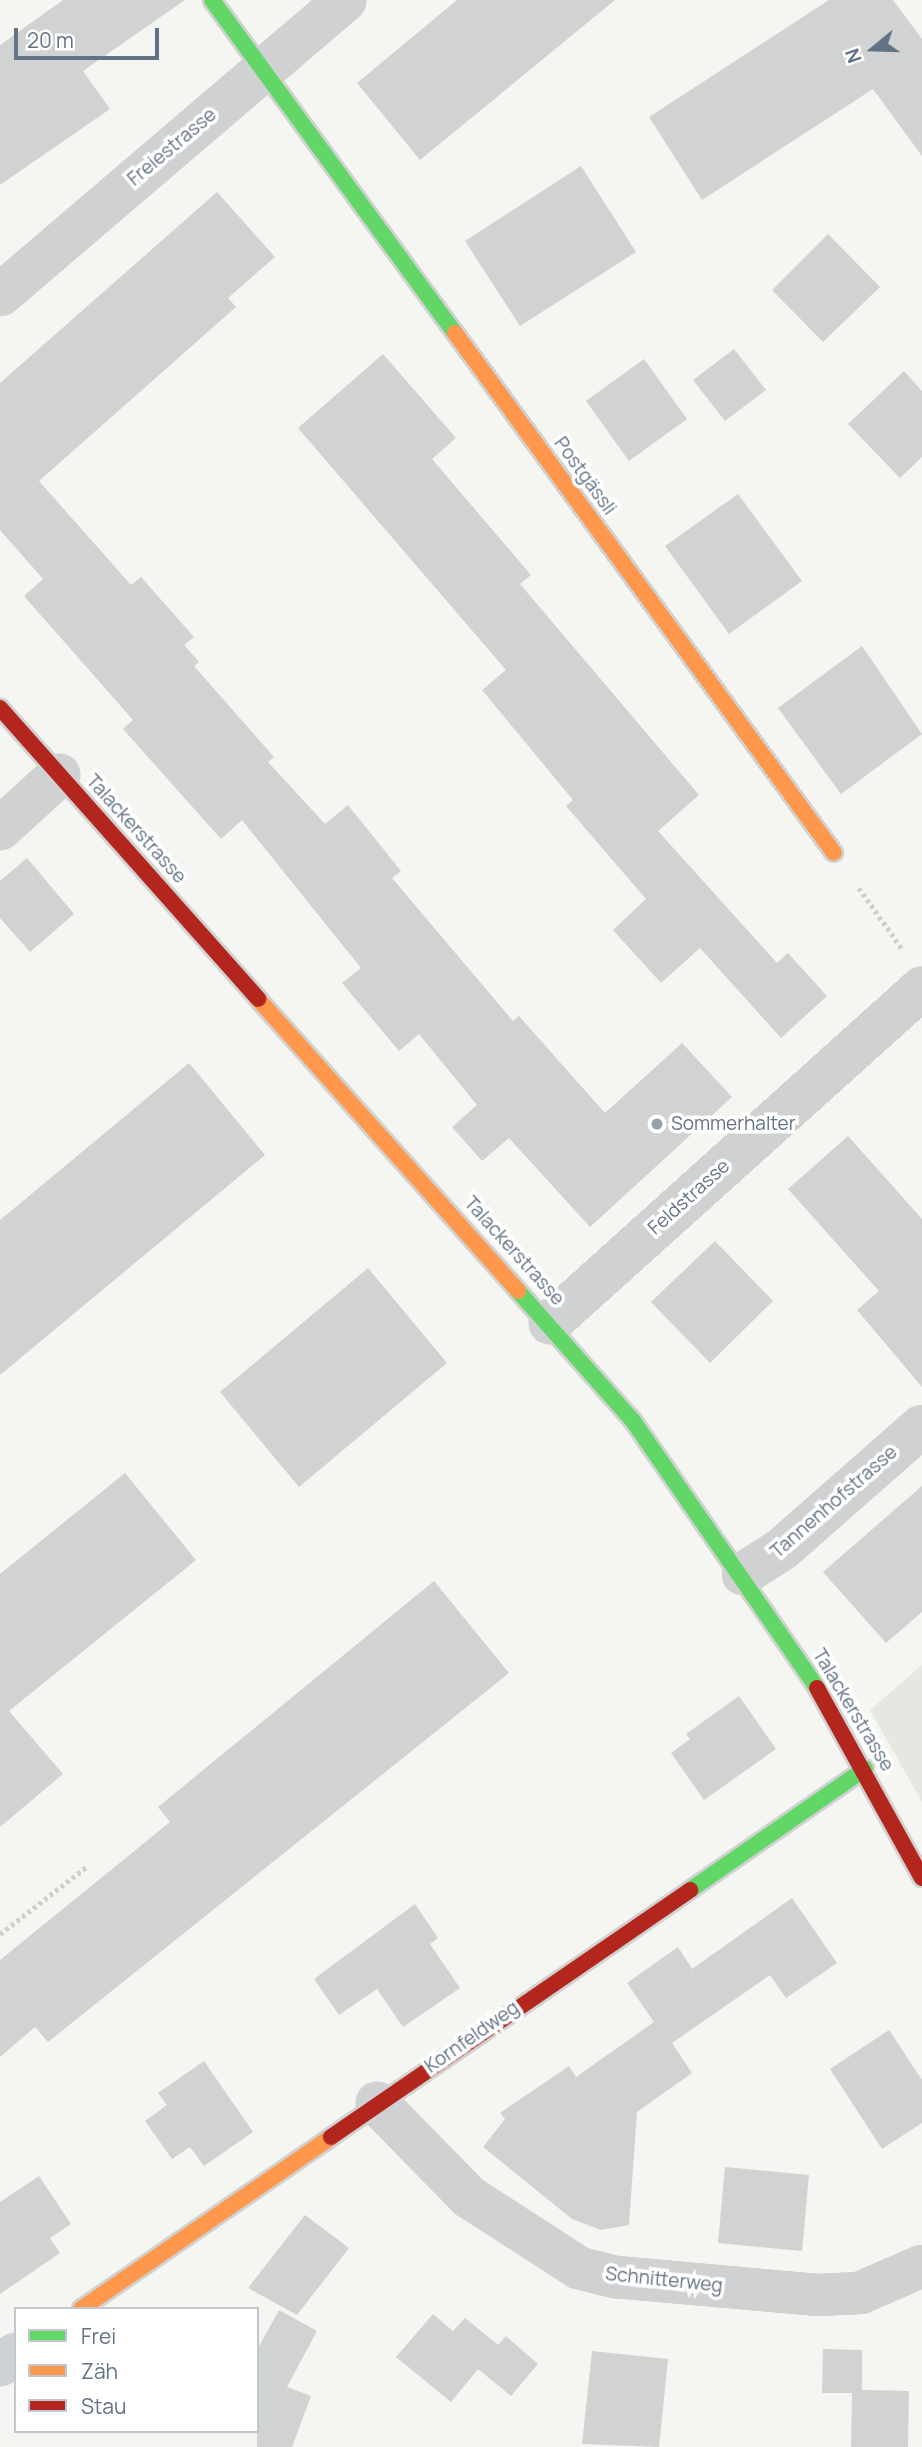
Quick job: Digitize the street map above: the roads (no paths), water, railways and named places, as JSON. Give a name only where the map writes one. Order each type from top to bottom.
[{"type":"street","name":"Postgässli","points":[[212,0],[834,853]]},
{"type":"street","name":"Freiestrasse","points":[[0,295],[345,0]]},
{"type":"street","name":"Talackerstrasse","points":[[0,708],[550,1322],[633,1421],[743,1574],[865,1769],[922,1878]]},
{"type":"street","points":[[0,829],[59,775]]},
{"type":"street","name":"Feldstrasse","points":[[550,1322],[914,971]]},
{"type":"street","name":"Tannenhofstrasse","points":[[743,1574],[782,1549],[922,1426]]},
{"type":"street","name":"Kornfeldweg","points":[[84,2307],[865,1769]]},
{"type":"street","name":"Schnitterweg","points":[[377,2103],[469,2197],[579,2268],[616,2277],[816,2295],[860,2293],[922,2266]]},
{"type":"place","name":"Sommerhalter","points":[[657,1124]]}]
